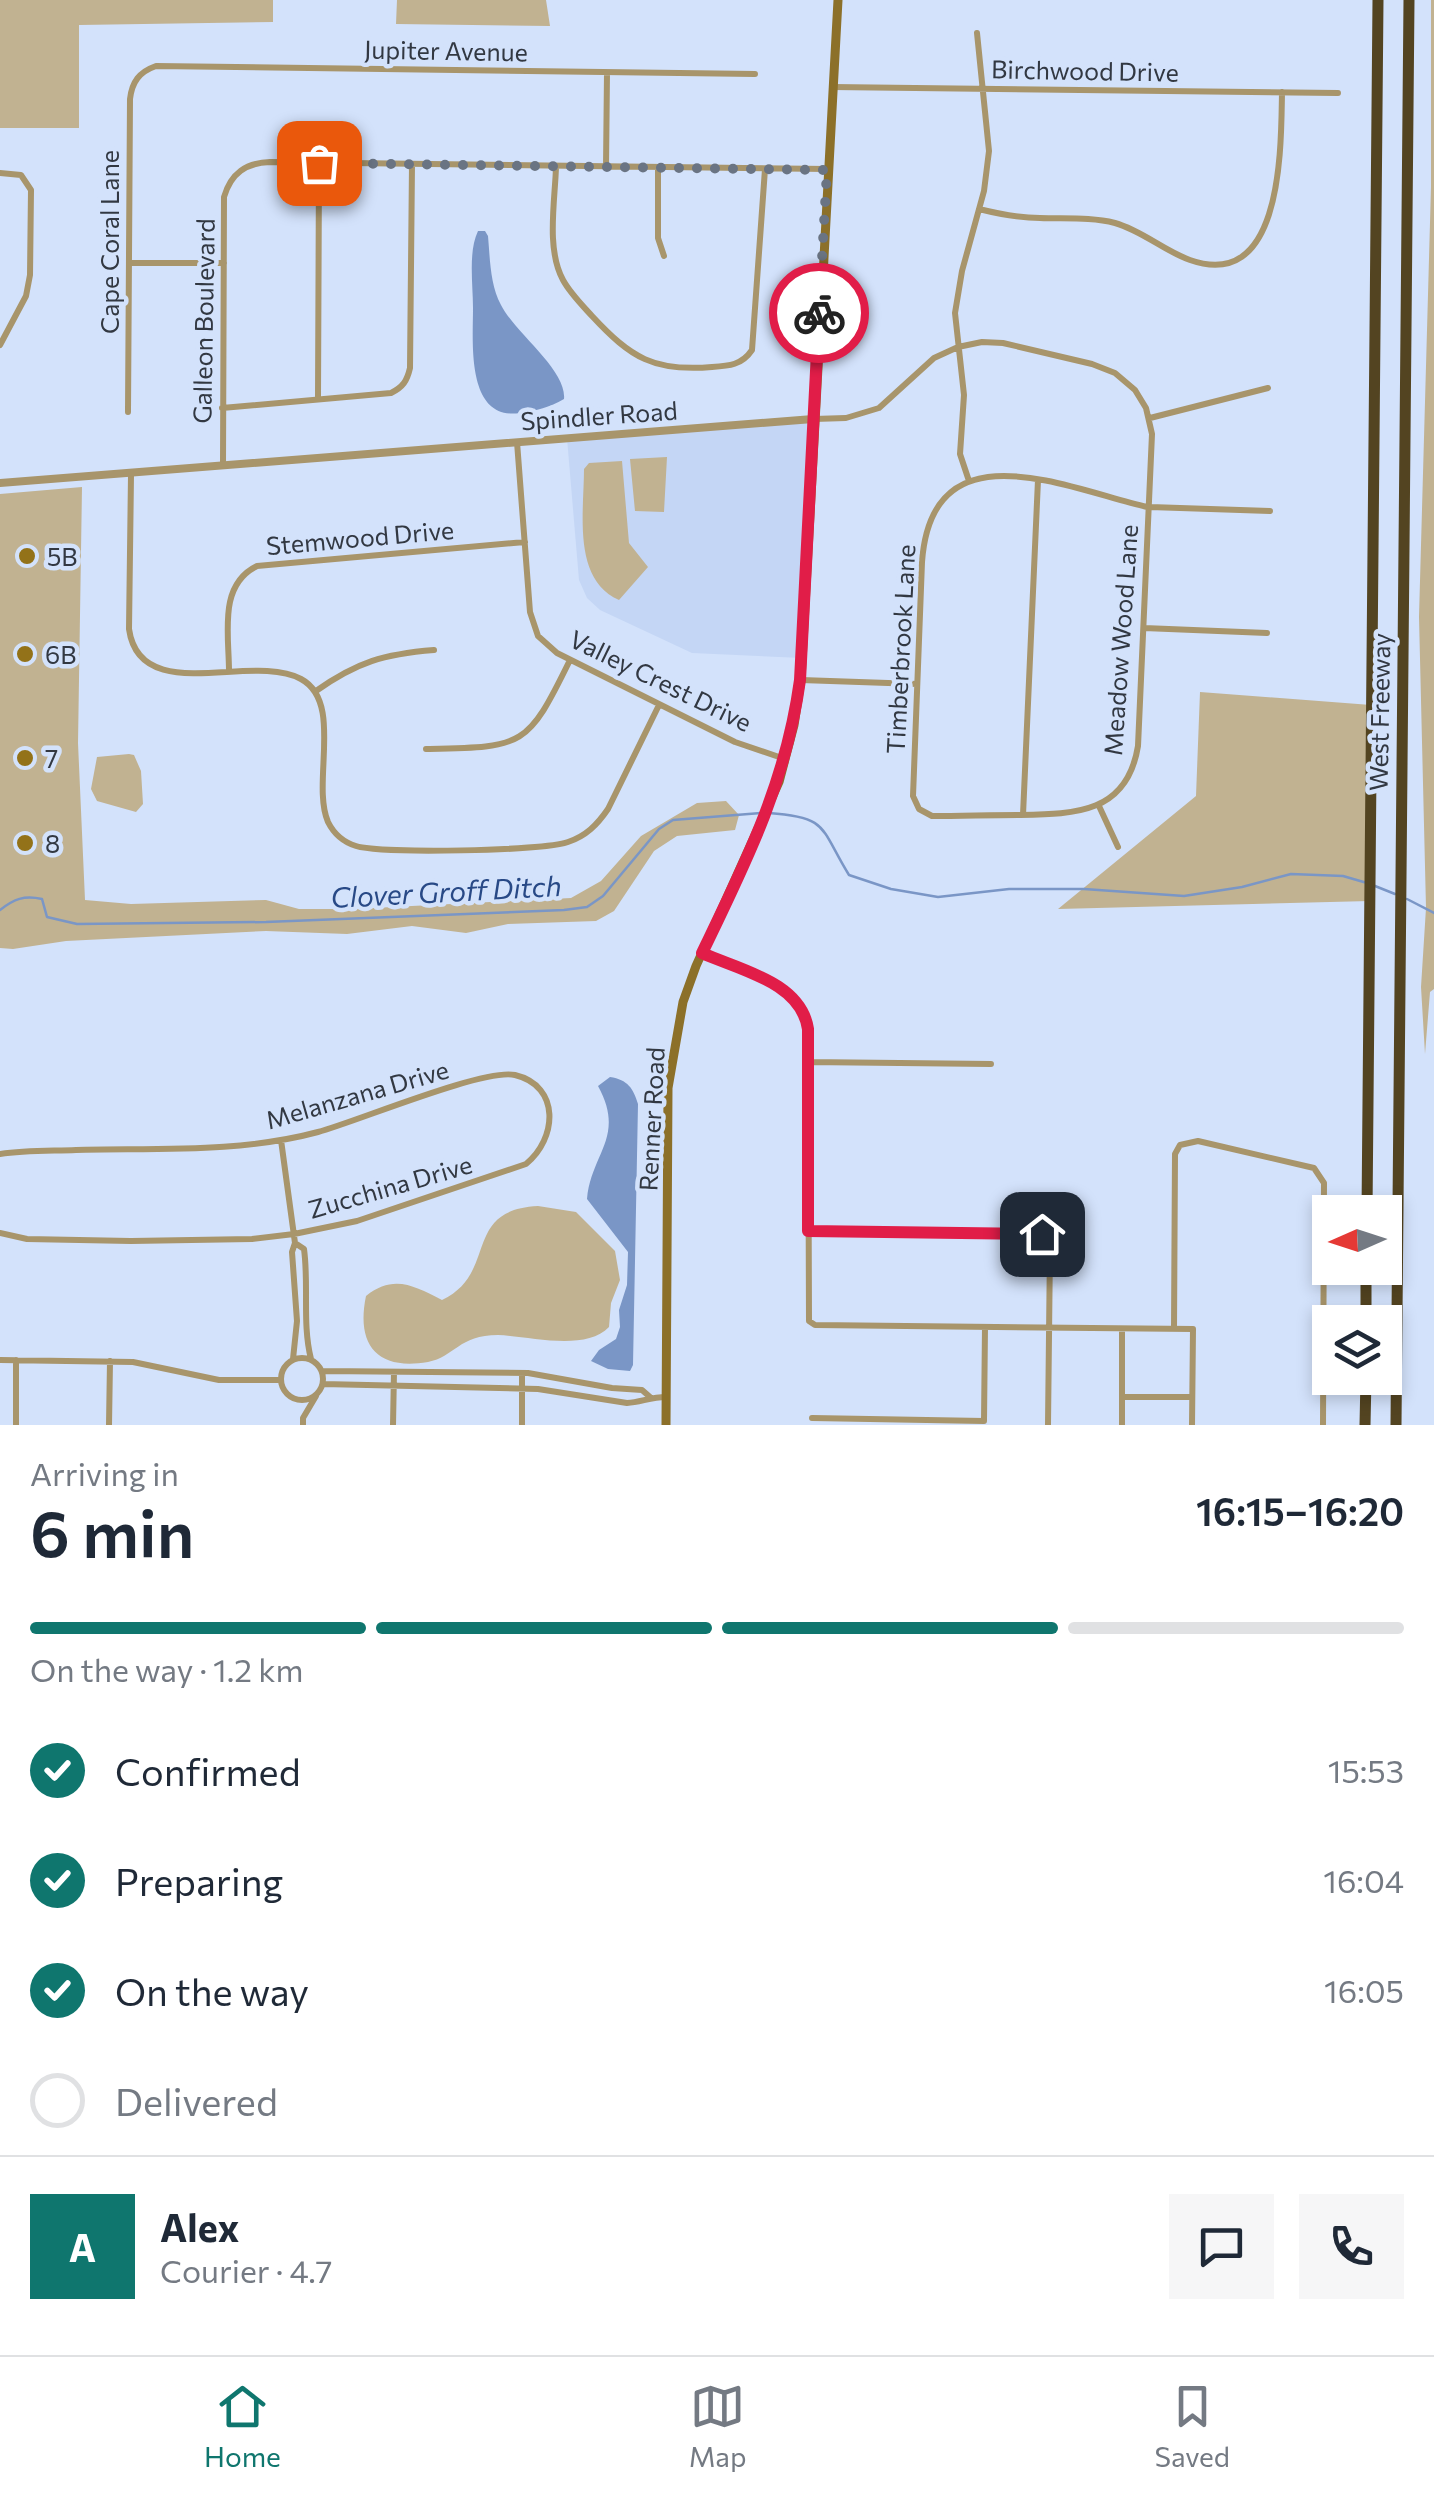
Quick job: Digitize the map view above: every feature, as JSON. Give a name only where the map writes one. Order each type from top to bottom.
[{"type":"highway","name":"West Freeway","points":[[1367,1195],[1378,0]]},
{"type":"highway","name":"West Freeway","points":[[1396,1425],[1408,0]]},
{"type":"highway","points":[[1365,1425],[1366,1395]]},
{"type":"main road","name":"Renner Road","points":[[666,1425],[668,1088],[679,1018],[702,953],[767,813],[785,759],[800,680],[838,0]]},
{"type":"street","points":[[977,33],[989,151],[980,209],[956,302],[964,395],[960,454],[969,481],[1000,474],[1150,507],[1270,511]]},
{"type":"street","name":"Jupiter Avenue","points":[[139,75],[156,66],[755,74]]},
{"type":"street","points":[[606,167],[607,73]]},
{"type":"street","name":"Cape Coral Lane","points":[[128,412],[130,99],[131,86],[139,75]]},
{"type":"street","name":"Birchwood Drive","points":[[832,87],[1338,93]]},
{"type":"street","points":[[980,209],[1017,217],[1112,222],[1132,228],[1189,260],[1214,265],[1234,262],[1249,252],[1264,232],[1272,206],[1282,92]]},
{"type":"street","points":[[318,399],[319,163]]},
{"type":"street","points":[[222,408],[391,393],[401,388],[408,379],[412,164]]},
{"type":"street","name":"Galleon Boulevard","points":[[224,466],[224,197],[232,176],[249,165],[827,170]]},
{"type":"street","points":[[556,166],[555,254],[559,269],[581,304],[617,342],[650,363],[668,368],[730,366],[746,359],[754,340],[766,169]]},
{"type":"street","points":[[658,168],[658,238],[664,256]]},
{"type":"street","points":[[0,174],[14,173],[26,178],[30,190],[30,275],[20,312],[0,345]]},
{"type":"street","points":[[129,263],[224,263]]},
{"type":"street","name":"Spindler Road","points":[[0,483],[846,418],[878,408],[934,358],[958,347],[1003,342],[1092,364],[1126,380],[1141,398],[1150,418]]},
{"type":"street","points":[[1150,418],[1268,388]]},
{"type":"street","name":"Meadow Wood Lane","points":[[1099,806],[1121,788],[1136,761],[1150,507],[1150,418]]},
{"type":"street","name":"Valley Crest Drive","points":[[516,442],[530,612],[538,636],[570,660],[659,705],[735,742],[785,759]]},
{"type":"street","points":[[131,475],[129,629],[134,649],[158,670],[278,671],[300,678],[316,691],[324,716],[323,785],[329,823],[348,843],[381,848],[538,848],[583,835],[608,809],[659,705]]},
{"type":"street","points":[[1038,480],[1024,815],[1070,814],[1099,806],[1118,847]]},
{"type":"street","name":"Timberbrook Lane","points":[[969,481],[943,502],[928,528],[922,562],[913,796],[919,809],[932,816],[1024,815]]},
{"type":"street","name":"Stemwood Drive","points":[[229,671],[230,594],[240,576],[257,566],[524,542]]},
{"type":"street","points":[[1144,628],[1267,633]]},
{"type":"street","points":[[316,691],[359,664],[389,654],[434,650]]},
{"type":"street","points":[[426,750],[497,746],[522,736],[541,718],[570,660]]},
{"type":"street","points":[[800,680],[917,684]]},
{"type":"street","points":[[702,953],[783,988],[796,999],[807,1021],[809,1322],[1193,1330],[1192,1425]]},
{"type":"street","points":[[808,1062],[991,1064]]},
{"type":"street","name":"Melanzana Drive","points":[[0,1154],[240,1146],[281,1140],[498,1074],[526,1080],[540,1090]]},
{"type":"street","name":"Zucchina Drive","points":[[0,1233],[27,1239],[294,1239],[526,1164],[542,1148],[548,1135],[549,1110],[540,1090]]},
{"type":"street","points":[[281,1140],[294,1239],[297,1321],[292,1359],[281,1380],[303,1422]]},
{"type":"street","points":[[1174,1329],[1175,1154],[1180,1145],[1198,1141],[1314,1168],[1324,1183],[1323,1425]]},
{"type":"street","points":[[808,1231],[1042,1234],[1048,1238],[1048,1425]]},
{"type":"street","points":[[294,1239],[304,1250],[307,1343],[311,1359],[322,1372],[323,1384],[303,1422]]},
{"type":"street","points":[[812,1418],[984,1423],[986,1327]]},
{"type":"street","points":[[1122,1328],[1122,1425]]},
{"type":"street","points":[[292,1359],[311,1359]]},
{"type":"street","points":[[0,1360],[110,1361],[166,1367],[218,1380],[281,1380]]},
{"type":"street","points":[[16,1360],[16,1425]]},
{"type":"street","points":[[109,1425],[110,1361]]},
{"type":"street","points":[[322,1372],[522,1373],[642,1390],[650,1397]]},
{"type":"street","points":[[393,1425],[394,1372]]},
{"type":"street","points":[[522,1373],[522,1425]]},
{"type":"street","points":[[323,1384],[522,1388],[626,1403],[666,1397]]},
{"type":"street","points":[[290,1396],[303,1400],[316,1395]]},
{"type":"street","points":[[1122,1397],[1192,1397]]},
{"type":"shaded area","points":[[0,0],[273,0],[273,22],[79,25],[79,128],[0,128]]},
{"type":"shaded area","points":[[397,0],[546,0],[550,26],[396,24]]},
{"type":"shaded area","points":[[1431,0],[1434,989],[1430,992],[1425,1054],[1421,987],[1426,908],[1419,617],[1431,187]]},
{"type":"shaded area","points":[[478,231],[485,231],[488,236],[493,280],[501,305],[549,364],[563,388],[564,399],[553,405],[520,413],[502,412],[481,393],[473,340],[472,258]]},
{"type":"shaded area","points":[[813,419],[802,658],[692,653],[600,610],[587,598],[579,580],[567,438]]},
{"type":"shaded area","points":[[667,457],[664,512],[635,511],[630,459]]},
{"type":"shaded area","points":[[622,461],[629,543],[648,567],[619,600],[604,590],[587,561],[583,505],[584,469],[589,463]]},
{"type":"shaded area","points":[[82,487],[78,743],[85,900],[131,904],[266,900],[299,909],[353,909],[571,898],[601,881],[641,836],[697,803],[726,801],[739,815],[735,830],[677,836],[654,851],[614,911],[596,921],[508,924],[466,933],[412,926],[347,934],[266,931],[0,948],[0,494]]},
{"type":"shaded area","points":[[1200,692],[1371,705],[1370,901],[1058,909],[1196,796]]},
{"type":"shaded area","points":[[134,755],[141,771],[143,804],[136,812],[97,801],[91,789],[97,757]]},
{"type":"shaded area","points":[[610,1077],[629,1086],[638,1104],[630,1371],[608,1369],[591,1361],[616,1339],[627,1285],[628,1252],[587,1199],[608,1132],[606,1104],[598,1086]]},
{"type":"shaded area","points":[[538,1206],[576,1212],[615,1251],[620,1280],[611,1303],[609,1327],[599,1335],[572,1341],[485,1336],[437,1359],[410,1364],[383,1358],[374,1350],[364,1328],[366,1296],[386,1285],[404,1284],[442,1300],[470,1274],[489,1230],[499,1219],[514,1210]]},
{"type":"waterway","name":"Clover Groff Ditch","points":[[0,910],[19,899],[42,899],[47,917],[77,924],[266,922],[564,910],[587,907],[603,896],[659,829],[673,820],[761,813]]},
{"type":"waterway","name":"Clover Groff Ditch","points":[[769,813],[803,818],[821,828],[849,875],[891,889],[938,897],[1009,889],[1184,896],[1291,874],[1343,876],[1367,883]]},
{"type":"waterway","name":"Clover Groff Ditch","points":[[1375,886],[1395,894]]},
{"type":"waterway","name":"Clover Groff Ditch","points":[[1407,899],[1434,913]]},
{"type":"way so far","points":[[319,163],[827,170],[819,313]]},
{"type":"place","name":"5B","points":[[27,556]]},
{"type":"place","name":"6B","points":[[25,654]]},
{"type":"place","name":"7","points":[[25,758]]},
{"type":"place","name":"8","points":[[25,843]]},
{"type":"route","points":[[819,313],[800,680],[794,725],[767,813],[702,953],[783,988],[805,1013],[808,1231],[1042,1234]]}]
